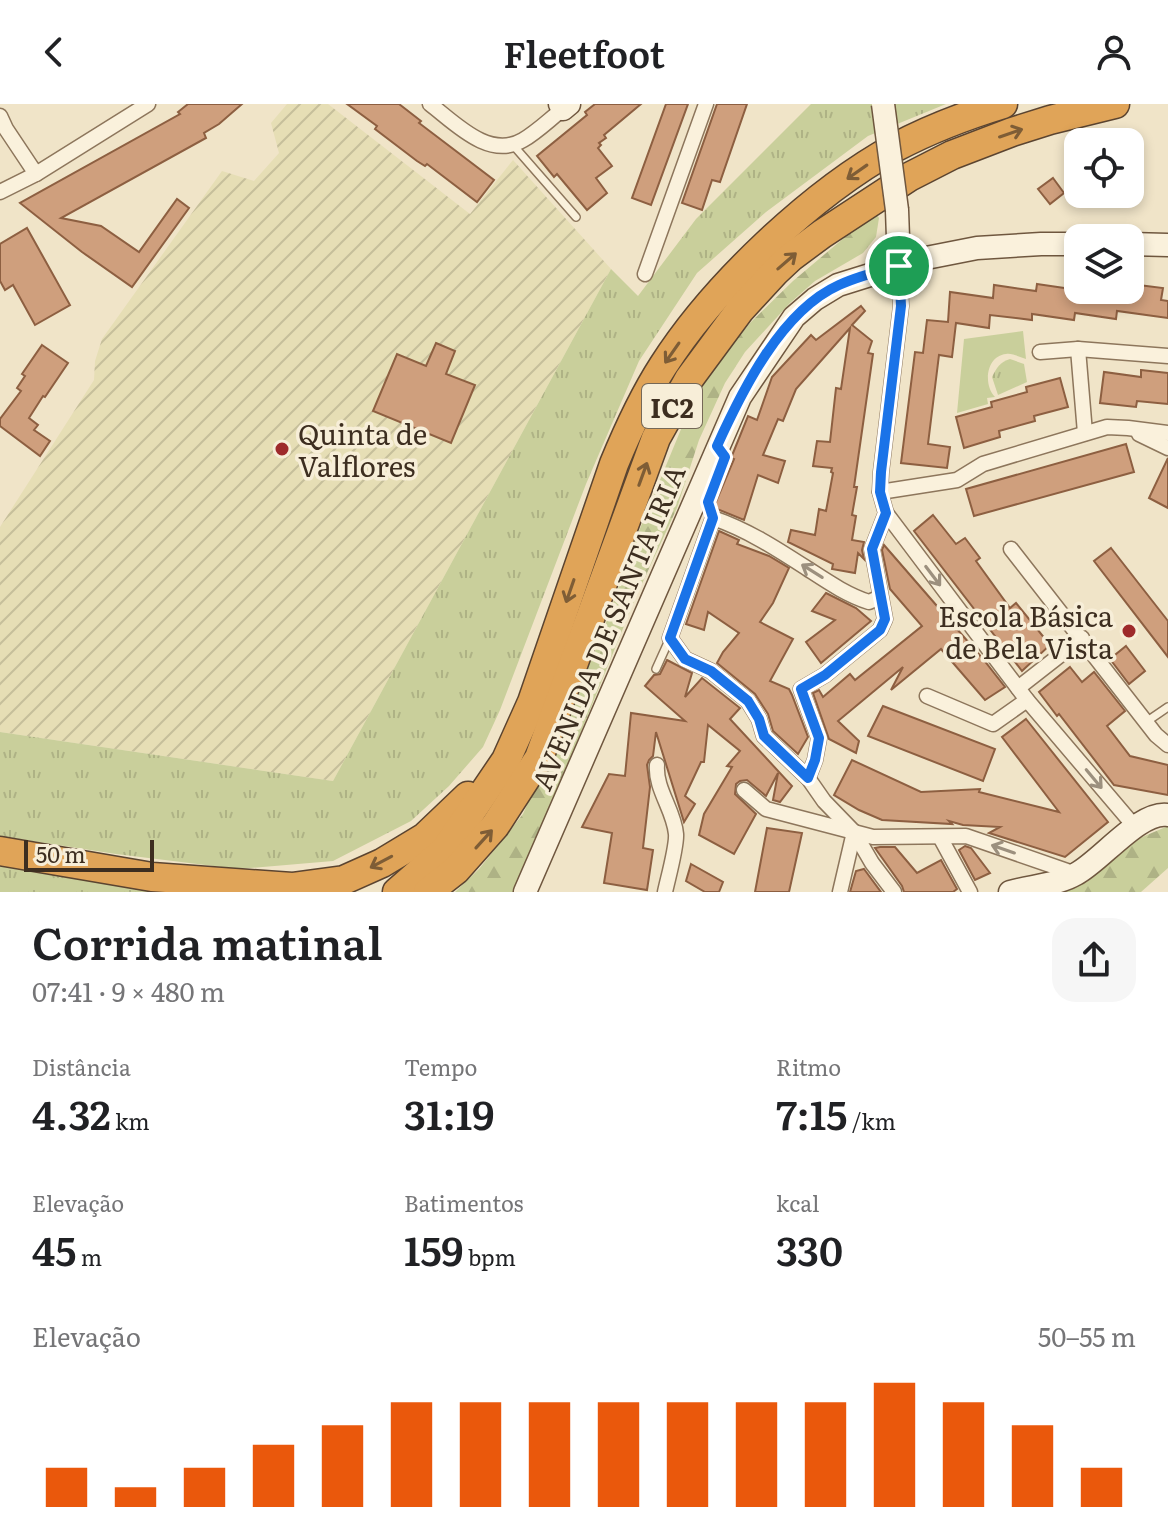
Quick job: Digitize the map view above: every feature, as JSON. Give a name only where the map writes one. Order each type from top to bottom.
[{"type":"highway","name":"IC2","points":[[397,892],[445,850],[506,760],[532,702],[623,441],[645,396],[682,339],[722,291],[782,230],[855,172],[924,133],[1003,104]]},
{"type":"highway","name":"IC2","points":[[428,892],[456,870],[495,826],[539,758],[656,438],[671,408],[716,339],[750,299],[808,243],[933,164],[1037,124],[1115,104]]},
{"type":"highway","points":[[0,851],[152,877],[292,887],[344,880],[382,863],[425,837],[506,760]]},
{"type":"main road","points":[[883,104],[897,210],[899,266]]},
{"type":"main road","name":"AVENIDA DE SANTA IRIA","points":[[525,892],[717,446],[740,397],[794,317],[838,285],[921,259],[961,250],[1064,244]]},
{"type":"main road","points":[[1144,244],[1168,245]]},
{"type":"main road","points":[[1010,892],[1076,874],[1135,827],[1164,814]]},
{"type":"street","points":[[0,192],[36,174],[148,104]]},
{"type":"street","points":[[430,104],[490,145],[513,145],[524,140],[564,106]]},
{"type":"street","points":[[645,274],[706,104]]},
{"type":"street","points":[[0,116],[36,174]]},
{"type":"street","points":[[899,266],[901,306],[881,472],[880,492],[886,513],[1022,694],[1135,827]]},
{"type":"street","points":[[1078,349],[1085,433]]},
{"type":"street","points":[[1040,352],[1078,349],[1168,356]]},
{"type":"street","points":[[880,492],[957,480],[983,464],[1107,427],[1168,433]]},
{"type":"street","points":[[1128,428],[1168,448]]},
{"type":"street","points":[[808,778],[819,738],[801,689],[825,675],[880,630],[885,619],[872,549],[886,513]]},
{"type":"street","points":[[880,597],[869,602],[851,596],[737,526],[713,518],[674,645],[685,659],[711,671],[748,701],[759,719],[764,736],[808,778],[824,801],[854,832],[894,892]]},
{"type":"street","points":[[1011,549],[1156,735],[1168,745]]},
{"type":"street","points":[[927,696],[993,724],[1082,638]]},
{"type":"street","points":[[657,765],[656,775],[676,834],[665,892]]},
{"type":"street","points":[[744,790],[766,809],[873,837],[966,836],[1076,874]]},
{"type":"street","points":[[840,892],[854,832]]},
{"type":"street","points":[[940,837],[970,892]]},
{"type":"lane","points":[[513,145],[576,217]]},
{"type":"lane","points":[[713,518],[708,502],[725,457],[717,446]]},
{"type":"lane","points":[[656,669],[674,645]]},
{"type":"lane","points":[[1146,722],[1168,707]]},
{"type":"shaded area","name":"Quinta de Valflores","points":[[287,104],[328,104],[470,214],[513,160],[611,269],[333,781],[0,732],[0,527],[94,380],[95,361],[102,339],[222,171],[254,181],[279,153],[271,123]]},
{"type":"green space","points":[[811,104],[946,104],[868,136],[766,212],[697,273],[639,361],[586,484],[483,747],[449,786],[411,821],[333,861],[238,869],[0,836],[0,732],[333,781],[611,269],[638,296],[696,219]]},
{"type":"green space","points":[[876,213],[879,218],[876,237],[863,253],[815,281],[790,303],[745,352],[725,383],[699,440],[677,508],[635,599],[516,892],[455,892],[479,869],[523,814],[601,637],[634,543],[691,405],[712,370],[750,323],[793,281]]},
{"type":"green space","points":[[1023,331],[1026,359],[1009,354],[999,356],[988,372],[989,386],[995,397],[987,398],[988,404],[957,413],[964,339]]},
{"type":"green space","points":[[1010,359],[1024,364],[1027,382],[998,395],[992,377],[999,365]]},
{"type":"green space","points":[[1168,826],[1168,868],[1141,892],[1044,892],[1087,882],[1140,838]]},
{"type":"green space","points":[[0,866],[15,869],[190,892],[0,892]]},
{"type":"building","points":[[188,104],[242,104],[204,133],[206,138],[61,218],[101,226],[139,252],[177,199],[189,208],[132,287],[20,203],[180,114],[178,112]]},
{"type":"building","points":[[347,104],[399,104],[494,180],[477,202],[427,164],[425,166],[417,161]]},
{"type":"building","points":[[595,104],[641,104],[604,135],[606,138],[599,143],[598,148],[612,166],[596,178],[607,193],[587,210],[557,174],[554,177],[537,156],[587,115],[585,112]]},
{"type":"building","points":[[666,104],[688,104],[651,205],[632,198]]},
{"type":"building","points":[[717,104],[747,104],[720,182],[712,180],[702,210],[682,203]]},
{"type":"building","points":[[1053,178],[1064,193],[1050,204],[1038,189]]},
{"type":"building","points":[[27,228],[70,305],[35,325],[13,285],[5,290],[0,281],[0,244]]},
{"type":"building","points":[[1037,284],[1064,288],[1064,304],[1144,304],[1144,286],[1163,288],[1161,300],[1168,301],[1168,318],[1117,311],[1116,319],[1075,313],[1074,320],[1032,314],[1032,320],[990,315],[989,328],[956,323],[952,357],[939,355],[928,444],[950,447],[947,468],[901,463],[915,352],[923,353],[927,320],[948,322],[950,292],[993,298],[994,285],[1036,291]]},
{"type":"building","points":[[861,306],[865,311],[852,325],[872,341],[868,353],[873,354],[854,487],[857,487],[852,515],[856,516],[852,540],[864,542],[864,559],[858,553],[855,573],[832,569],[833,564],[788,542],[791,530],[815,535],[819,509],[826,511],[832,468],[813,466],[817,441],[830,442],[836,388],[841,389],[850,328],[796,389],[783,421],[778,419],[763,455],[785,461],[778,483],[758,475],[744,520],[717,509],[715,504],[748,416],[757,420],[772,377],[811,335],[816,340]]},
{"type":"building","points":[[436,343],[455,351],[446,374],[475,385],[451,443],[373,411],[397,354],[426,366]]},
{"type":"building","points":[[42,345],[68,363],[29,418],[38,425],[34,430],[50,441],[40,456],[0,426],[0,419],[21,391],[17,388],[25,376],[22,374]]},
{"type":"building","points":[[1141,370],[1168,373],[1168,404],[1137,401],[1136,407],[1100,403],[1104,372],[1141,377]]},
{"type":"building","points":[[1060,378],[1068,407],[1034,416],[1035,421],[999,431],[1000,437],[964,448],[956,417],[992,407],[991,402],[1027,392],[1026,387]]},
{"type":"building","points":[[1126,444],[1134,472],[974,516],[966,489]]},
{"type":"building","points":[[1168,458],[1168,508],[1149,498]]},
{"type":"building","points":[[933,515],[956,544],[965,538],[980,558],[976,561],[1010,608],[1016,603],[1050,645],[1022,671],[914,531]]},
{"type":"building","points":[[719,531],[739,540],[737,544],[769,556],[789,568],[773,603],[760,622],[793,639],[770,681],[789,689],[792,695],[808,737],[798,754],[773,731],[768,714],[755,694],[717,663],[739,633],[708,612],[704,630],[686,624]]},
{"type":"building","points":[[884,545],[1005,687],[985,700],[941,649],[891,690],[903,667],[838,721],[859,741],[856,753],[829,739],[813,693],[819,690],[823,697],[850,674],[855,680],[922,626],[890,589],[882,550]]},
{"type":"building","points":[[1111,548],[1168,621],[1168,657],[1094,561]]},
{"type":"building","points":[[826,593],[856,608],[871,621],[821,663],[806,642],[835,620],[812,611]]},
{"type":"building","points":[[1126,646],[1145,671],[1129,684],[1110,659]]},
{"type":"building","points":[[667,660],[692,673],[685,697],[702,678],[740,708],[730,719],[792,786],[780,802],[773,800],[778,773],[766,796],[747,780],[736,784],[735,794],[756,814],[734,854],[699,835],[704,814],[732,767],[727,766],[740,751],[708,725],[704,762],[701,762],[685,796],[695,804],[684,822],[656,732],[653,756],[647,765],[650,787],[643,848],[653,850],[647,890],[604,883],[612,833],[582,827],[609,774],[625,776],[631,713],[685,721],[645,686],[654,675],[660,674]]},
{"type":"building","points":[[1070,667],[1082,682],[1094,672],[1125,711],[1107,726],[1130,756],[1168,765],[1168,795],[1114,785],[1059,714],[1057,716],[1039,692]]},
{"type":"building","points":[[883,706],[995,749],[983,781],[868,736]]},
{"type":"building","points":[[1026,719],[1108,822],[1065,857],[989,833],[1000,827],[949,821],[952,824],[882,820],[834,795],[852,760],[921,792],[980,789],[979,792],[1059,812],[1002,737]]},
{"type":"building","points":[[767,828],[802,833],[789,892],[755,892]]},
{"type":"building","points":[[965,846],[971,848],[990,873],[975,880],[959,850]]},
{"type":"building","points":[[895,847],[917,873],[941,860],[957,889],[953,892],[904,892],[875,848]]},
{"type":"building","points":[[691,864],[723,882],[719,892],[705,892],[686,881]]},
{"type":"building","points":[[864,869],[881,892],[850,892],[856,871]]},
{"type":"place","name":"Quinta de Valflores","points":[[282,449]]},
{"type":"place","name":"Escola Básica de Bela Vista","points":[[1129,631]]},
{"type":"route","points":[[899,266],[901,306],[881,472],[880,492],[886,513],[872,549],[885,619],[880,630],[825,675],[801,689],[819,738],[808,778],[764,736],[759,719],[748,701],[711,671],[685,659],[670,638],[713,518],[708,502],[725,457],[717,446],[740,397],[785,328],[804,308],[838,285],[899,266]]}]
